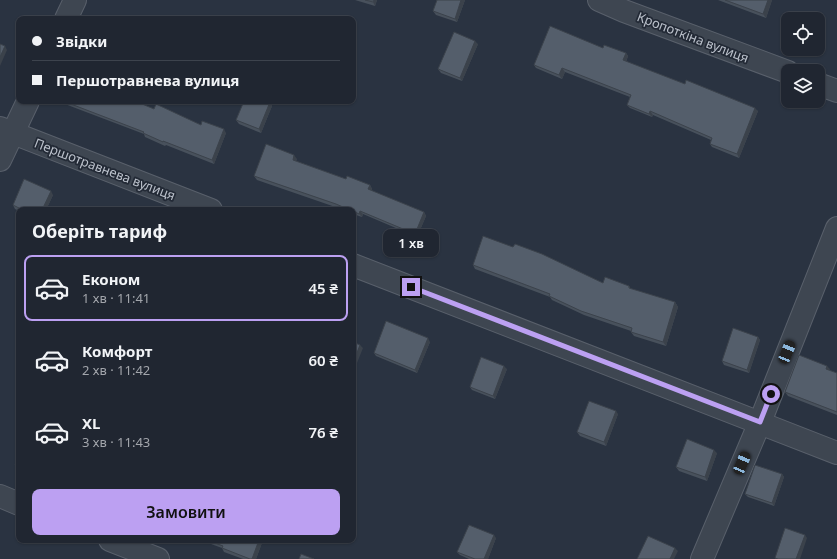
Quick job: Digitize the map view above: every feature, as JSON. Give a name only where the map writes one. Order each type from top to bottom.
[{"type":"street","points":[[67,16],[75,0]]},
{"type":"street","name":"Кропоткіна вулиця","points":[[599,0],[624,11],[781,69]]},
{"type":"street","points":[[825,87],[837,91]]},
{"type":"street","points":[[0,160],[6,131],[26,104]]},
{"type":"street","name":"Першотравнева вулиця","points":[[6,131],[202,207]]},
{"type":"street","points":[[702,559],[760,422],[837,228]]},
{"type":"street","points":[[356,266],[837,453]]},
{"type":"street","points":[[0,496],[16,503]]},
{"type":"street","points":[[118,543],[158,559]]},
{"type":"building","points":[[437,0],[461,0],[455,19],[433,11]]},
{"type":"building","points":[[725,0],[768,0],[763,14]]},
{"type":"building","points":[[550,26],[603,48],[604,45],[626,53],[623,60],[685,84],[686,80],[755,108],[737,154],[710,144],[712,138],[650,111],[649,114],[627,105],[631,95],[562,68],[559,75],[534,65]]},
{"type":"building","points":[[454,32],[475,41],[460,78],[438,69]]},
{"type":"building","points":[[0,44],[5,46],[0,57]]},
{"type":"building","points":[[71,104],[142,104],[154,109],[156,104],[201,125],[202,121],[224,129],[212,160],[163,142],[143,133],[144,132]]},
{"type":"building","points":[[243,104],[269,104],[259,129],[236,120]]},
{"type":"building","points":[[266,144],[294,155],[293,160],[346,179],[347,176],[370,185],[368,189],[424,212],[415,234],[360,211],[359,214],[356,212],[356,207],[343,207],[254,176]]},
{"type":"building","points":[[24,179],[51,191],[43,207],[17,207],[13,205]]},
{"type":"building","points":[[483,236],[513,247],[515,244],[542,254],[603,283],[605,277],[629,286],[629,288],[675,302],[663,342],[631,332],[632,328],[581,311],[549,296],[550,294],[473,265]]},
{"type":"building","points":[[386,321],[428,338],[415,370],[374,353]]},
{"type":"building","points":[[733,328],[758,337],[747,370],[722,361]]},
{"type":"building","points":[[356,343],[360,345],[356,355]]},
{"type":"building","points":[[799,355],[827,366],[826,369],[837,373],[837,412],[785,392]]},
{"type":"building","points":[[481,357],[504,366],[493,396],[470,387]]},
{"type":"building","points":[[589,401],[616,411],[604,442],[577,432]]},
{"type":"building","points":[[687,439],[714,450],[705,477],[676,467]]},
{"type":"building","points":[[755,465],[782,474],[772,503],[745,494]]},
{"type":"building","points":[[469,525],[494,535],[484,559],[475,559],[457,552]]},
{"type":"building","points":[[785,528],[805,535],[796,559],[775,558]]},
{"type":"building","points":[[648,536],[675,548],[670,559],[637,559]]},
{"type":"building","points":[[215,543],[258,543],[252,559],[222,548],[223,546]]},
{"type":"building","points":[[301,554],[314,559],[299,559]]},
{"type":"route","points":[[411,287],[760,422],[771,394]]}]
